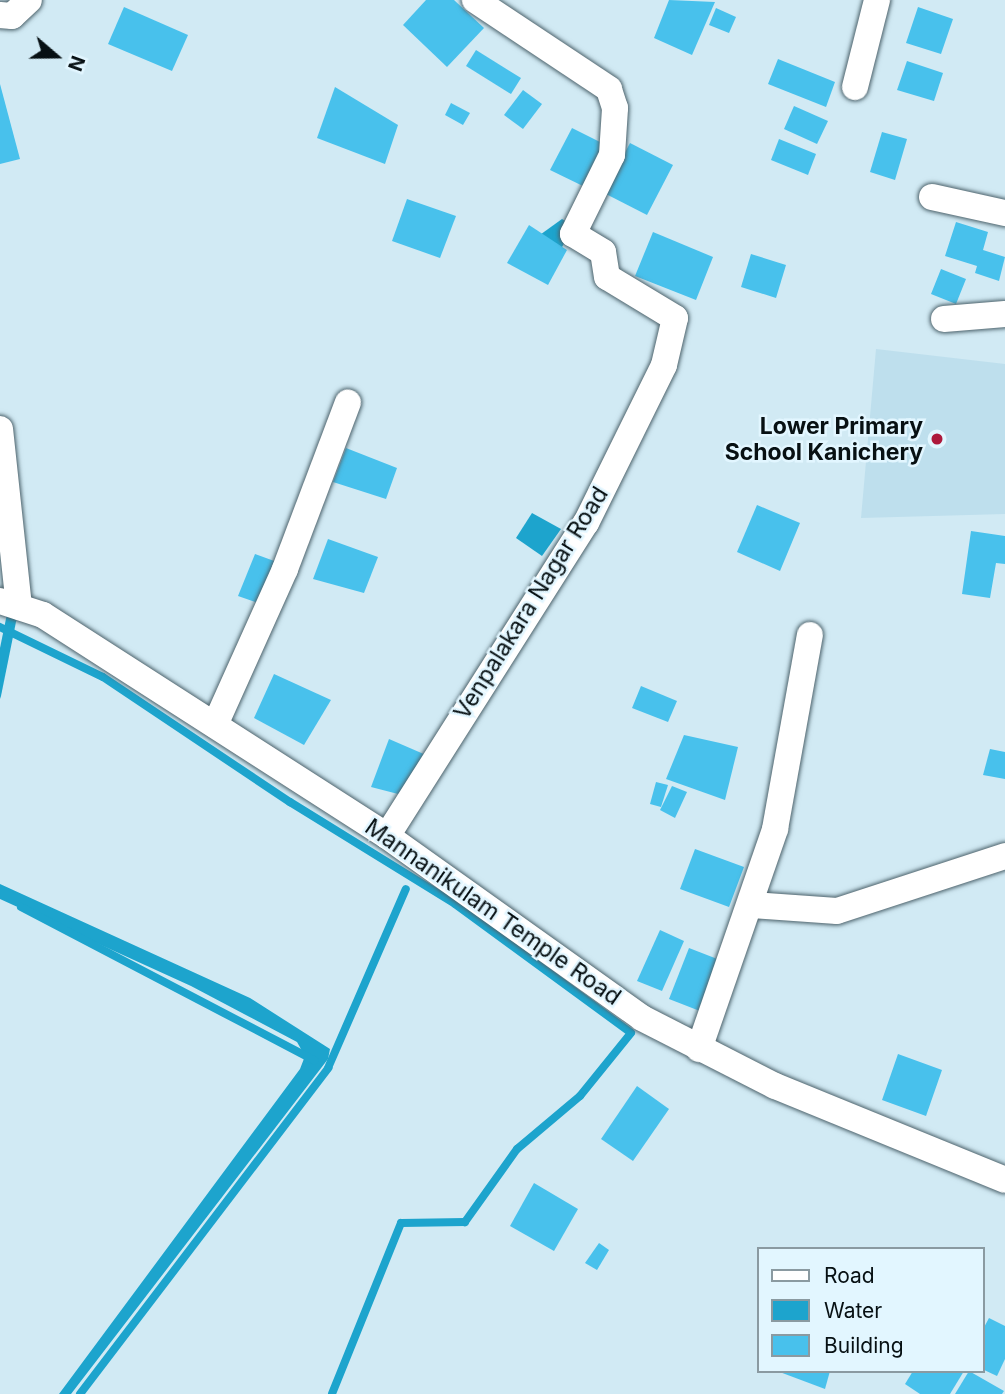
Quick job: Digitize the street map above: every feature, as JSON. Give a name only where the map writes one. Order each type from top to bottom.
[{"type":"street","points":[[0,15],[12,16],[29,0]]},
{"type":"street","name":"Venpalakara Nagar Road","points":[[387,836],[586,523],[664,365],[675,318],[647,297],[607,277],[603,251],[573,234],[612,155],[615,108],[609,89],[475,0]]},
{"type":"street","points":[[855,87],[877,0]]},
{"type":"street","points":[[932,197],[1005,213]]},
{"type":"street","points":[[944,318],[1005,314]]},
{"type":"street","points":[[215,725],[285,569],[348,402]]},
{"type":"street","points":[[0,429],[7,603]]},
{"type":"street","name":"Mannanikulam Temple Road","points":[[7,603],[43,615],[387,836],[642,1018],[775,1086],[1005,1180]]},
{"type":"street","points":[[699,1049],[752,905],[775,829],[810,635]]},
{"type":"street","points":[[752,905],[837,911],[1005,856]]},
{"type":"shaded area","name":"Lower Primary School Kanichery","points":[[876,349],[1005,364],[1005,514],[861,518]]},
{"type":"water","points":[[562,219],[573,226],[559,253],[537,237]]},
{"type":"water","points":[[532,513],[561,529],[542,556],[516,538]]},
{"type":"water","points":[[19,607],[0,699],[0,648],[8,609]]},
{"type":"water","points":[[0,884],[250,998],[330,1049],[328,1059],[71,1394],[59,1394],[300,1069],[305,1056],[297,1042],[191,986],[0,899]]},
{"type":"building","points":[[426,0],[454,0],[484,28],[447,67],[403,25]]},
{"type":"building","points":[[669,0],[715,2],[692,55],[654,38]]},
{"type":"building","points":[[124,7],[188,35],[172,71],[108,44]]},
{"type":"building","points":[[918,7],[953,19],[941,54],[906,43]]},
{"type":"building","points":[[716,8],[736,17],[729,33],[709,25]]},
{"type":"building","points":[[476,50],[521,78],[511,94],[466,66]]},
{"type":"building","points":[[778,59],[835,82],[826,107],[768,84]]},
{"type":"building","points":[[907,61],[943,73],[934,101],[897,90]]},
{"type":"building","points":[[0,84],[20,159],[0,164]]},
{"type":"building","points":[[335,87],[398,125],[385,164],[317,138]]},
{"type":"building","points":[[523,90],[542,104],[523,129],[504,115]]},
{"type":"building","points":[[451,103],[470,113],[463,125],[445,115]]},
{"type":"building","points":[[794,106],[828,121],[817,144],[784,129]]},
{"type":"building","points":[[572,128],[606,145],[587,188],[550,170]]},
{"type":"building","points":[[882,132],[907,139],[895,180],[870,172]]},
{"type":"building","points":[[779,139],[816,154],[808,175],[771,160]]},
{"type":"building","points":[[630,143],[673,165],[647,215],[604,193]]},
{"type":"building","points":[[407,199],[456,216],[440,258],[392,241]]},
{"type":"building","points":[[956,222],[988,232],[983,250],[1005,257],[999,281],[975,273],[977,266],[945,256]]},
{"type":"building","points":[[529,225],[567,250],[548,285],[507,263]]},
{"type":"building","points":[[653,232],[713,257],[696,300],[635,276]]},
{"type":"building","points":[[751,254],[786,265],[776,298],[741,287]]},
{"type":"building","points":[[941,269],[966,279],[956,304],[931,294]]},
{"type":"building","points":[[346,448],[397,468],[386,499],[333,482]]},
{"type":"building","points":[[757,505],[800,523],[780,571],[737,552]]},
{"type":"building","points":[[971,531],[1005,536],[1005,564],[996,563],[990,598],[962,594]]},
{"type":"building","points":[[328,539],[378,557],[364,593],[313,579]]},
{"type":"building","points":[[255,554],[277,562],[261,604],[238,596]]},
{"type":"building","points":[[274,674],[331,700],[304,745],[254,718]]},
{"type":"building","points":[[641,686],[677,701],[668,722],[632,708]]},
{"type":"building","points":[[684,735],[738,747],[725,800],[666,779]]},
{"type":"building","points":[[389,739],[426,755],[402,795],[371,787]]},
{"type":"building","points":[[990,749],[1005,752],[1005,779],[983,775]]},
{"type":"building","points":[[656,782],[668,785],[661,807],[650,804]]},
{"type":"building","points":[[672,786],[687,792],[675,818],[660,810]]},
{"type":"building","points":[[695,849],[744,867],[729,907],[680,889]]},
{"type":"building","points":[[660,930],[684,941],[662,991],[637,981]]},
{"type":"building","points":[[689,948],[725,962],[705,1013],[669,999]]},
{"type":"building","points":[[898,1054],[942,1070],[926,1116],[882,1100]]},
{"type":"building","points":[[637,1086],[669,1109],[633,1161],[601,1139]]},
{"type":"building","points":[[534,1183],[578,1209],[554,1251],[510,1226]]},
{"type":"building","points":[[599,1243],[609,1250],[597,1270],[585,1263]]},
{"type":"building","points":[[989,1318],[1005,1326],[1005,1359],[997,1376],[984,1370],[984,1327]]},
{"type":"building","points":[[782,1373],[829,1373],[825,1389]]},
{"type":"building","points":[[912,1373],[963,1373],[950,1394],[920,1394],[905,1384]]},
{"type":"building","points":[[968,1373],[1004,1391],[1002,1394],[955,1394]]},
{"type":"waterway","points":[[0,627],[103,677],[290,802],[455,904],[631,1033],[580,1096],[517,1149],[465,1222],[401,1223],[332,1394]]},
{"type":"waterway","points":[[80,1394],[328,1068],[406,889]]},
{"type":"waterway","points":[[21,907],[314,1060]]},
{"type":"place","name":"Lower Primary School Kanichery","points":[[937,439]]}]
